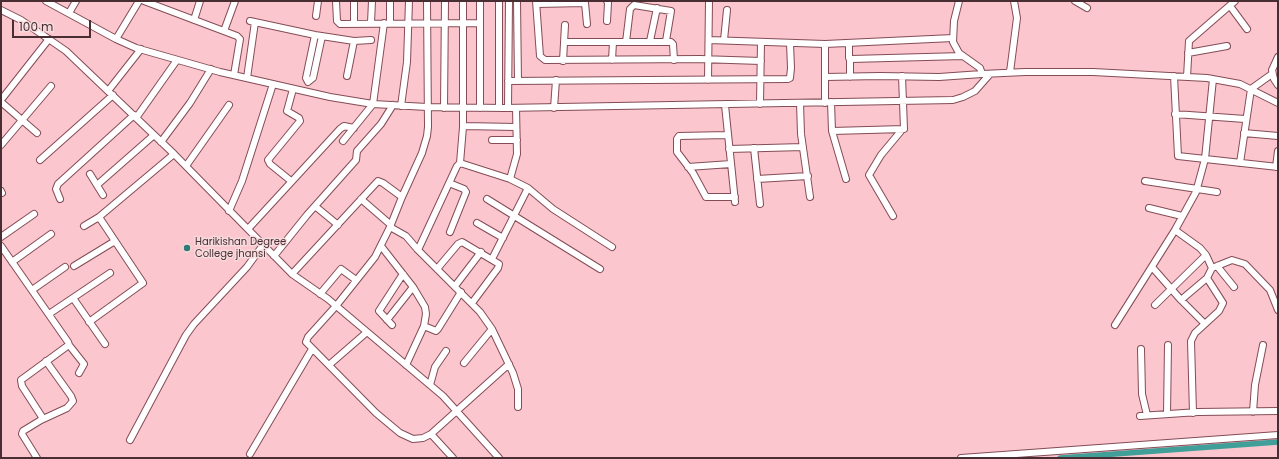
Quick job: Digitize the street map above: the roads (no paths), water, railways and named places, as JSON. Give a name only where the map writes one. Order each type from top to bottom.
[{"type":"street","points":[[46,1],[116,39],[141,49],[234,75],[330,98],[373,104],[444,108],[554,108],[952,100],[963,97],[978,88],[990,74]]},
{"type":"street","points":[[69,13],[76,1]]},
{"type":"street","points":[[116,39],[139,1]]},
{"type":"street","points":[[144,1],[239,38],[234,75]]},
{"type":"street","points":[[162,8],[165,1]]},
{"type":"street","points":[[194,20],[200,1]]},
{"type":"street","points":[[224,31],[234,1]]},
{"type":"street","points":[[316,16],[318,1]]},
{"type":"street","points":[[336,1],[338,23],[480,23]]},
{"type":"street","points":[[354,1],[354,24]]},
{"type":"street","points":[[371,23],[372,1]]},
{"type":"street","points":[[343,141],[373,104],[390,1]]},
{"type":"street","points":[[401,106],[407,62],[409,1]]},
{"type":"street","points":[[427,1],[427,136],[425,145],[381,246],[336,306],[306,338],[306,342],[376,413],[400,433],[418,440],[431,434],[509,364]]},
{"type":"street","points":[[444,108],[445,1]]},
{"type":"street","points":[[418,250],[457,166],[460,163],[463,127],[463,1]]},
{"type":"street","points":[[480,1],[480,108]]},
{"type":"street","points":[[499,1],[499,108]]},
{"type":"street","points":[[508,108],[509,1]]},
{"type":"street","points":[[517,1],[518,80]]},
{"type":"street","points":[[607,1],[607,21]]},
{"type":"street","points":[[708,80],[709,1]]},
{"type":"street","points":[[959,1],[954,21],[953,38],[956,49],[980,68],[982,74]]},
{"type":"street","points":[[1010,72],[1016,18],[1014,1]]},
{"type":"street","points":[[1075,1],[1087,8]]},
{"type":"street","points":[[1187,77],[1188,45],[1191,38],[1235,1]]},
{"type":"street","points":[[587,24],[585,3],[536,2],[541,58],[545,60],[709,59],[761,61]]},
{"type":"street","points":[[626,42],[632,6],[672,11],[666,41]]},
{"type":"street","points":[[1230,6],[1247,29]]},
{"type":"street","points":[[650,41],[657,8]]},
{"type":"street","points":[[1,10],[21,20],[66,51],[174,154],[292,274],[336,306],[430,385],[457,411],[499,458]]},
{"type":"street","points":[[724,40],[727,10]]},
{"type":"street","points":[[247,78],[252,22],[319,36],[354,41],[371,40]]},
{"type":"street","points":[[563,60],[565,25]]},
{"type":"street","points":[[319,36],[313,78],[308,82],[306,78],[319,36]]},
{"type":"street","points":[[709,40],[849,44],[953,38]]},
{"type":"street","points":[[37,133],[1,101],[49,39]]},
{"type":"street","points":[[347,76],[354,41]]},
{"type":"street","points":[[564,42],[666,41],[673,43],[674,60]]},
{"type":"street","points":[[612,60],[613,42]]},
{"type":"street","points":[[760,104],[761,42]]},
{"type":"street","points":[[508,81],[761,80],[790,78],[790,43]]},
{"type":"street","points":[[825,44],[824,77],[832,131],[846,179]]},
{"type":"street","points":[[849,44],[850,77]]},
{"type":"street","points":[[1188,53],[1227,46]]},
{"type":"street","points":[[40,160],[111,93],[141,49]]},
{"type":"street","points":[[850,59],[963,56]]},
{"type":"street","points":[[1278,57],[1273,67],[1272,74],[1278,85]]},
{"type":"street","points":[[60,199],[56,188],[58,184],[135,117],[178,60]]},
{"type":"street","points":[[161,142],[190,103],[211,69]]},
{"type":"street","points":[[824,77],[939,77],[1010,72],[1093,72],[1158,75],[1213,79],[1240,84],[1278,103]]},
{"type":"street","points":[[1240,163],[1250,89],[1272,74]]},
{"type":"street","points":[[893,216],[869,175],[881,155],[901,131],[904,130],[902,76]]},
{"type":"street","points":[[1174,76],[1178,156],[1277,167],[1278,151]]},
{"type":"street","points":[[1116,325],[1175,230],[1197,188],[1205,159],[1213,79]]},
{"type":"street","points":[[554,108],[556,80]]},
{"type":"street","points":[[229,211],[242,181],[273,84]]},
{"type":"street","points":[[1,144],[51,86]]},
{"type":"street","points":[[291,182],[270,164],[268,160],[300,121],[299,118],[287,111],[293,89]]},
{"type":"street","points":[[800,103],[803,147],[810,197]]},
{"type":"street","points":[[186,166],[229,105]]},
{"type":"street","points":[[274,256],[315,206],[356,160],[357,151],[381,124],[393,105]]},
{"type":"street","points":[[725,105],[735,200],[706,197],[677,152],[678,137],[728,135]]},
{"type":"street","points":[[510,179],[516,160],[516,108]]},
{"type":"street","points":[[1175,114],[1245,119]]},
{"type":"street","points":[[248,229],[340,128],[344,126],[354,128]]},
{"type":"street","points":[[463,127],[516,127]]},
{"type":"street","points":[[832,131],[901,131]]},
{"type":"street","points":[[1244,133],[1278,136]]},
{"type":"street","points":[[97,185],[154,135]]},
{"type":"street","points":[[492,140],[517,140]]},
{"type":"street","points":[[729,149],[803,147]]},
{"type":"street","points":[[754,148],[760,204]]},
{"type":"street","points":[[84,226],[99,217],[174,154]]},
{"type":"street","points":[[460,163],[510,179],[528,188],[553,209],[612,247]]},
{"type":"street","points":[[688,168],[731,164]]},
{"type":"street","points":[[90,174],[103,195]]},
{"type":"street","points":[[758,179],[808,176]]},
{"type":"street","points":[[292,274],[378,181],[402,197]]},
{"type":"street","points":[[1145,181],[1217,192]]},
{"type":"street","points":[[449,183],[464,189],[466,192],[450,232]]},
{"type":"street","points":[[492,259],[528,188]]},
{"type":"street","points":[[361,199],[391,226],[406,236],[418,250],[472,303],[492,329],[509,364],[517,385],[518,407]]},
{"type":"street","points":[[488,199],[600,269]]},
{"type":"street","points":[[315,206],[338,225]]},
{"type":"street","points":[[1149,208],[1182,216]]},
{"type":"street","points":[[1,237],[34,214]]},
{"type":"street","points":[[89,322],[143,283],[99,217]]},
{"type":"street","points":[[476,223],[503,238]]},
{"type":"street","points":[[1175,230],[1200,248],[1214,267],[1234,287]]},
{"type":"street","points":[[12,262],[52,234]]},
{"type":"street","points":[[74,266],[115,240]]},
{"type":"street","points":[[437,269],[460,242],[467,243],[499,264],[499,267],[472,303]]},
{"type":"street","points":[[130,440],[186,336],[194,324],[247,267],[263,245]]},
{"type":"street","points":[[1,246],[66,338],[69,345],[84,364],[79,373]]},
{"type":"street","points":[[381,246],[413,286],[425,306],[424,326],[406,365]]},
{"type":"street","points":[[455,286],[481,252]]},
{"type":"street","points":[[1155,305],[1206,255]]},
{"type":"street","points":[[1181,300],[1208,278],[1214,267],[1232,260],[1245,264],[1270,290],[1278,310]]},
{"type":"street","points":[[32,290],[65,267]]},
{"type":"street","points":[[1152,267],[1170,289],[1205,324]]},
{"type":"street","points":[[320,294],[341,269],[356,280]]},
{"type":"street","points":[[49,314],[110,273]]},
{"type":"street","points":[[403,274],[379,311],[390,322],[413,286]]},
{"type":"street","points":[[1193,413],[1191,341],[1195,333],[1219,312],[1223,303],[1208,278]]},
{"type":"street","points":[[424,326],[438,330],[461,292]]},
{"type":"street","points":[[73,298],[105,344]]},
{"type":"street","points":[[464,363],[492,329]]},
{"type":"street","points":[[329,365],[367,332]]},
{"type":"street","points":[[41,420],[42,417],[40,412],[22,386],[20,380],[69,345]]},
{"type":"street","points":[[1167,414],[1168,345]]},
{"type":"street","points":[[1253,412],[1254,385],[1263,345]]},
{"type":"street","points":[[250,454],[312,349]]},
{"type":"street","points":[[1141,349],[1142,394],[1147,415]]},
{"type":"street","points":[[430,385],[435,367],[446,351]]},
{"type":"street","points":[[37,458],[22,434],[23,431],[41,420],[67,408],[73,401],[46,361]]},
{"type":"street","points":[[1140,416],[1278,410]]},
{"type":"street","points":[[431,434],[453,458]]},
{"type":"street","points":[[961,458],[1278,435]]},
{"type":"waterway","points":[[1060,458],[1278,442]]},
{"type":"place","name":"Harikishan Degree College jhansi","points":[[187,248]]}]
